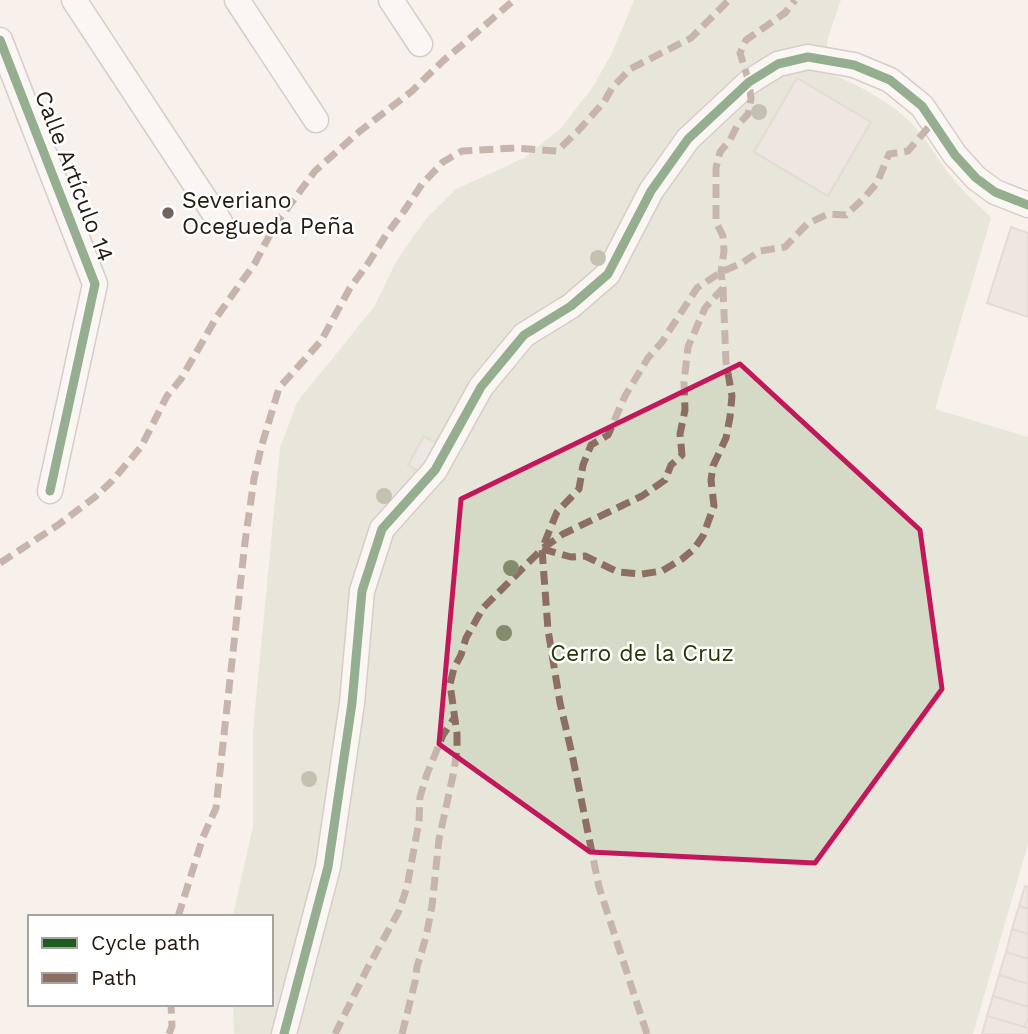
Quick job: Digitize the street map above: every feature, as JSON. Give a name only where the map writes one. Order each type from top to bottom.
[{"type":"street","points":[[74,0],[220,222]]},
{"type":"street","points":[[237,0],[316,120]]},
{"type":"street","points":[[391,0],[419,44]]},
{"type":"street","name":"Calle Artículo 14","points":[[0,40],[95,284],[50,491]]},
{"type":"street","points":[[284,1034],[328,867],[352,704],[362,591],[382,529],[435,470],[481,387],[524,335],[571,306],[608,274],[651,191],[688,139],[749,82],[778,64],[808,57],[854,65],[890,80],[922,106],[955,155],[976,178],[995,192],[1028,205]]},
{"type":"highlighted area","points":[[740,364],[920,530],[942,689],[815,863],[590,852],[439,744],[461,499]]},
{"type":"green space","name":"Cerro de la Cruz","points":[[634,0],[841,0],[828,38],[822,70],[867,91],[907,119],[951,177],[991,218],[935,409],[1028,437],[1028,844],[973,1034],[234,1034],[233,1006],[273,1006],[273,915],[233,915],[253,826],[253,730],[280,448],[297,402],[374,307],[397,260],[426,219],[456,189],[524,158],[561,128],[592,88],[612,53]]},
{"type":"building","points":[[797,78],[871,122],[828,196],[754,152]]},
{"type":"building","points":[[1011,227],[1028,233],[1028,317],[987,303]]},
{"type":"building","points":[[424,436],[443,447],[426,476],[408,465]]},
{"type":"building","points":[[1025,886],[1028,887],[1028,909],[1019,906]]},
{"type":"building","points":[[1019,906],[1028,909],[1028,934],[1012,929]]},
{"type":"building","points":[[1012,929],[1028,934],[1028,959],[1006,952]]},
{"type":"building","points":[[1006,952],[1028,959],[1028,984],[999,975]]},
{"type":"building","points":[[999,975],[1028,984],[1028,1007],[993,996]]},
{"type":"building","points":[[993,996],[1028,1007],[1025,1027],[987,1016]]},
{"type":"building","points":[[987,1016],[1028,1028],[1028,1034],[982,1034]]},
{"type":"marked path","points":[[0,563],[95,497],[141,447],[167,396],[181,379],[216,318],[255,263],[275,225],[315,171],[412,91],[514,0]]},
{"type":"marked path","points":[[179,915],[203,837],[216,808],[254,479],[279,388],[321,341],[350,288],[386,235],[422,184],[443,162],[462,151],[515,148],[557,151],[604,102],[612,88],[630,69],[691,38],[729,0]]},
{"type":"marked path","points":[[402,1034],[426,937],[439,839],[454,771],[457,734],[450,684],[454,668],[466,638],[483,608],[542,549],[563,534],[642,496],[665,480],[671,465],[682,455],[680,434],[685,410],[684,382],[688,347],[705,308],[723,288],[721,272],[724,251],[723,236],[716,222],[716,168],[720,152],[748,114],[751,99],[740,53],[746,40],[785,13],[795,0]]},
{"type":"marked path","points":[[647,1034],[599,887],[560,703],[548,630],[542,549],[557,512],[579,489],[583,465],[591,445],[608,435],[637,376],[697,288],[760,251],[785,247],[807,224],[828,214],[846,215],[877,183],[889,154],[908,151],[933,122]]},
{"type":"marked path","points":[[542,549],[571,557],[585,556],[618,572],[642,574],[662,571],[694,549],[703,536],[714,506],[711,480],[713,466],[726,438],[730,417],[732,396],[726,362],[723,288]]},
{"type":"marked path","points":[[335,1034],[399,911],[407,887],[419,821],[420,797],[443,735],[455,717]]},
{"type":"marked path","points":[[169,1034],[172,1026],[171,1006]]},
{"type":"cycle path","points":[[0,40],[95,284],[50,491]]},
{"type":"cycle path","points":[[284,1034],[328,867],[352,703],[362,591],[382,529],[435,470],[481,387],[524,335],[571,306],[608,274],[651,191],[688,139],[749,82],[778,64],[808,57],[854,65],[890,80],[922,106],[955,155],[976,178],[995,192],[1028,205]]},
{"type":"place","name":"Severiano Ocegueda Peña","points":[[168,213]]}]
